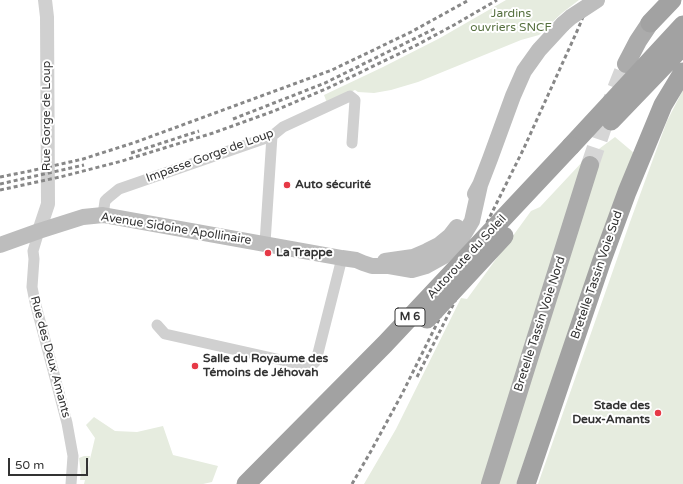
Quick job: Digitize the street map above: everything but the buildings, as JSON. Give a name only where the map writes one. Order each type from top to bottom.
[{"type":"highway","points":[[650,23],[672,0]]},
{"type":"highway","name":"Autoroute du Soleil","points":[[246,484],[385,344],[580,155],[683,25]]},
{"type":"highway","name":"Autoroute du Soleil","points":[[265,484],[393,354],[683,46]]},
{"type":"highway","name":"Bretelle Tassin Voie Sud","points":[[526,484],[602,260],[627,192],[664,105],[683,72]]},
{"type":"main road","name":"Avenue Sidoine Apollinaire","points":[[0,245],[83,216],[104,215],[265,243],[349,259],[372,266],[389,266],[412,270],[426,266],[444,256],[460,241],[472,221],[480,185],[512,96],[524,71],[542,46],[563,24],[596,0]]},
{"type":"main road","points":[[626,64],[638,41],[650,23]]},
{"type":"main road","name":"Bretelle Tassin Voie Nord","points":[[490,484],[526,366],[580,155]]},
{"type":"street","name":"Rue Gorge de Loup","points":[[39,231],[48,204],[47,17],[45,0]]},
{"type":"street","name":"Impasse Gorge de Loup","points":[[104,215],[105,201],[119,189],[272,136],[284,127],[350,96],[355,100],[352,142]]},
{"type":"street","points":[[265,243],[272,136]]},
{"type":"street","name":"Rue des Deux Amants","points":[[39,231],[33,251],[34,259],[32,287],[67,423],[73,456],[71,484]]},
{"type":"street","points":[[157,325],[165,334],[308,366],[312,365],[316,360],[349,259]]},
{"type":"green space","name":"Jardins ouvriers SNCF","points":[[506,0],[579,0],[562,13],[539,35],[521,40],[418,82],[391,90],[374,93],[358,92],[355,90],[327,103],[324,95],[440,38]]},
{"type":"green space","points":[[683,90],[683,484],[538,484],[667,121]]},
{"type":"green space","points":[[615,137],[634,153],[516,484],[364,484],[396,429],[461,298],[467,299],[531,211],[540,207],[584,160]]},
{"type":"green space","points":[[94,417],[115,431],[137,432],[163,426],[173,455],[218,466],[212,482],[203,484],[84,484],[95,438],[86,425]]},
{"type":"green space","points":[[90,456],[85,480],[80,480],[81,474],[79,458]]},
{"type":"tunnel","points":[[590,165],[614,94],[626,64]]},
{"type":"railway","points":[[0,177],[83,159],[136,142],[332,70],[411,32],[469,0]]},
{"type":"railway","points":[[0,190],[60,177],[122,161],[213,133],[274,111],[328,88],[415,46],[497,0]]},
{"type":"railway","points":[[352,484],[402,394],[524,148],[590,0]]},
{"type":"railway","points":[[233,119],[325,83],[436,28]]},
{"type":"railway","points":[[131,153],[199,131]]},
{"type":"railway","points":[[0,184],[84,165]]},
{"type":"railway","points":[[417,377],[476,259]]},
{"type":"place","name":"Auto sécurité","points":[[287,185]]},
{"type":"place","name":"La Trappe","points":[[268,253]]},
{"type":"place","name":"Salle du Royaume des Témoins de Jéhovah","points":[[195,366]]},
{"type":"place","name":"Stade des Deux-Amants","points":[[658,413]]}]
